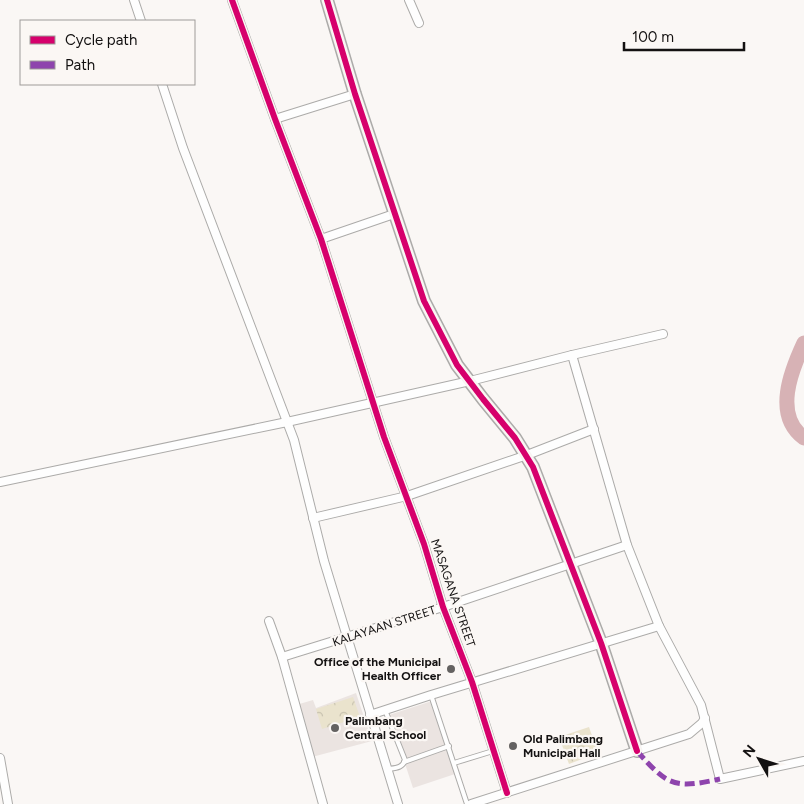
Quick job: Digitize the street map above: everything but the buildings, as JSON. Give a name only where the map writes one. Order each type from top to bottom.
[{"type":"street","points":[[134,0],[141,20]]},
{"type":"street","name":"MASAGANA STREET","points":[[232,0],[321,239],[372,402],[424,544],[443,607],[472,682],[507,793]]},
{"type":"street","points":[[327,0],[354,94],[416,281],[427,307],[457,364],[515,438],[527,456],[540,483],[571,562],[590,619],[601,643],[637,751]]},
{"type":"street","points":[[409,0],[419,23]]},
{"type":"street","points":[[162,85],[183,148],[294,440],[324,561],[398,804]]},
{"type":"street","points":[[275,118],[354,94]]},
{"type":"street","points":[[321,239],[394,214]]},
{"type":"street","points":[[0,482],[287,422],[470,381],[664,334]]},
{"type":"street","points":[[572,355],[627,545],[659,626],[701,705],[720,779],[804,761]]},
{"type":"street","points":[[313,518],[407,496],[527,456],[594,429]]},
{"type":"street","name":"KALAYAAN STREET","points":[[282,657],[443,607],[571,562],[627,545]]},
{"type":"street","points":[[269,621],[282,657],[323,804]]},
{"type":"street","points":[[370,715],[472,682],[659,626]]},
{"type":"street","points":[[471,804],[689,734],[702,723],[704,718]]},
{"type":"street","points":[[0,758],[8,804]]},
{"type":"lane","points":[[431,695],[467,804]]},
{"type":"lane","points":[[385,710],[404,762]]},
{"type":"lane","points":[[387,770],[448,746]]},
{"type":"lane","points":[[454,763],[494,751]]},
{"type":"shaded area","name":"Palimbang Central School","points":[[356,693],[372,741],[312,757],[296,705],[313,700],[316,708]]},
{"type":"shaded area","points":[[432,701],[455,774],[413,788],[389,715]]},
{"type":"green space","points":[[353,697],[360,717],[322,729],[316,709]]},
{"type":"green space","points":[[589,727],[598,753],[569,764],[559,737]]},
{"type":"waterway","points":[[804,343],[794,366],[787,392],[789,417],[795,428],[804,438]]},
{"type":"marked path","points":[[637,751],[657,772],[673,782],[692,784],[720,779]]},
{"type":"cycle path","points":[[232,0],[321,239],[384,437],[424,544],[443,607],[472,682],[507,793]]},
{"type":"cycle path","points":[[327,0],[355,94],[424,301],[457,365],[515,438],[533,467],[601,643],[637,751]]},
{"type":"place","name":"Office of the Municipal Health Officer","points":[[451,669]]},
{"type":"place","name":"Palimbang Central School","points":[[335,728]]},
{"type":"place","name":"Old Palimbang Municipal Hall","points":[[513,746]]}]
